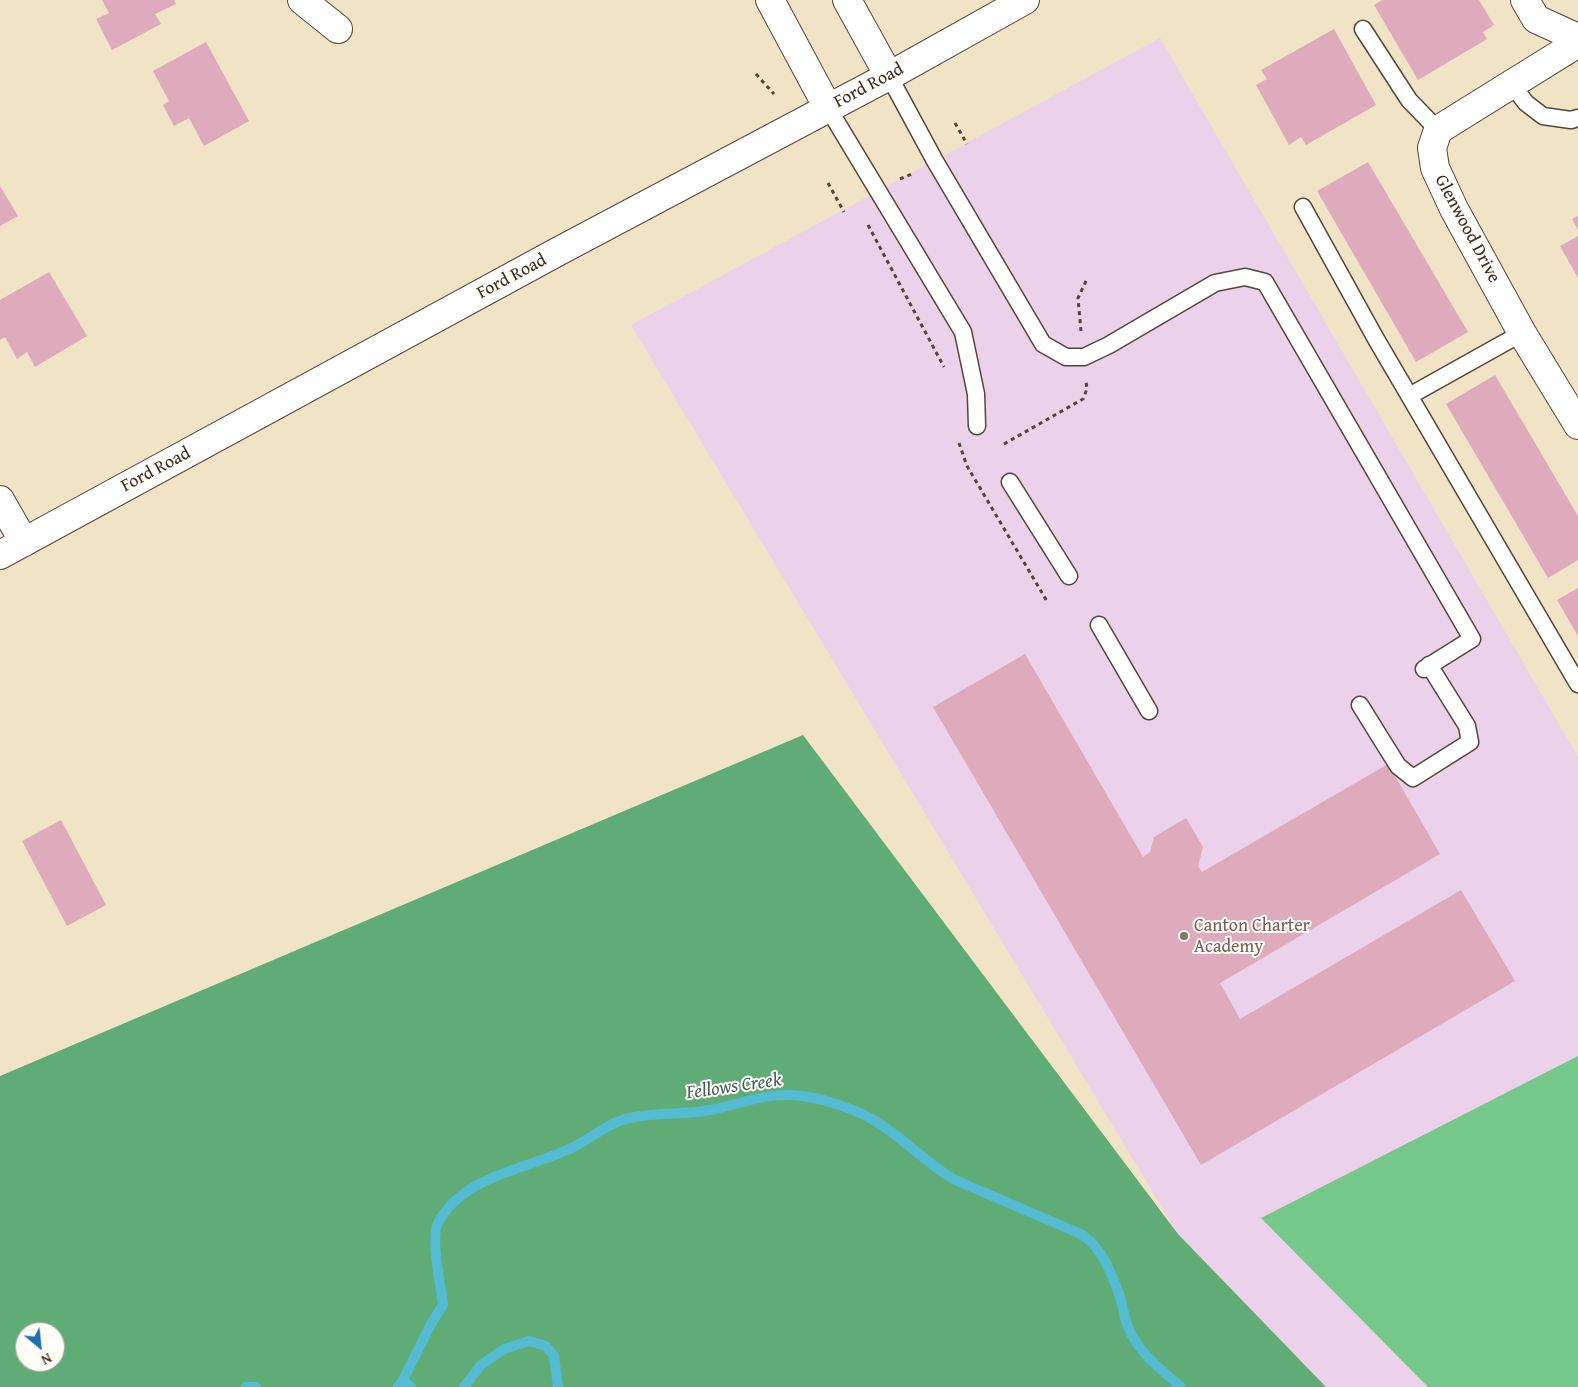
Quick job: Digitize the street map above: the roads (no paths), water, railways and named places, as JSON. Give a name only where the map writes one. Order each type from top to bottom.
[{"type":"main road","points":[[302,0],[338,29]]},
{"type":"main road","points":[[770,0],[828,108]]},
{"type":"main road","points":[[847,0],[889,76]]},
{"type":"main road","name":"Ford Road","points":[[0,555],[559,251],[889,76],[1025,0]]},
{"type":"main road","points":[[1525,0],[1536,19],[1578,38]]},
{"type":"main road","points":[[1438,130],[1512,86],[1578,43]]},
{"type":"main road","name":"Glenwood Drive","points":[[1438,130],[1432,148],[1435,168],[1454,209],[1522,333],[1578,425]]},
{"type":"main road","points":[[0,500],[24,542]]},
{"type":"lane","points":[[1363,30],[1410,100],[1438,130]]},
{"type":"lane","points":[[889,76],[935,161],[1044,344],[1066,357],[1084,357],[1109,345],[1215,283],[1245,277],[1265,282],[1472,639],[1426,667],[1467,726],[1470,742],[1412,778],[1398,766],[1360,705]]},
{"type":"lane","points":[[1512,86],[1526,103],[1543,116],[1570,120],[1578,118]]},
{"type":"lane","points":[[828,108],[962,332],[976,394],[976,426]]},
{"type":"lane","points":[[1303,207],[1376,339],[1578,684]]},
{"type":"lane","points":[[1411,396],[1522,333]]},
{"type":"lane","points":[[1010,482],[1069,576]]},
{"type":"lane","points":[[1099,625],[1150,711]]},
{"type":"waterway","name":"Fellows Creek","points":[[398,1387],[443,1305],[437,1262],[436,1230],[438,1223],[449,1207],[463,1195],[495,1176],[567,1150],[621,1120],[650,1115],[700,1112],[778,1095],[802,1096],[822,1100],[843,1106],[872,1119],[953,1179],[1083,1235],[1096,1248],[1106,1263],[1114,1280],[1125,1320],[1132,1336],[1151,1360],[1181,1387]]},
{"type":"waterway","points":[[464,1387],[481,1365],[504,1349],[529,1341],[546,1346],[554,1356],[558,1387]]},
{"type":"waterway","points":[[403,1380],[411,1387]]},
{"type":"waterway","name":"Fellows Creek","points":[[246,1387],[256,1387]]},
{"type":"place","name":"Canton Charter Academy","points":[[1184,936]]}]
